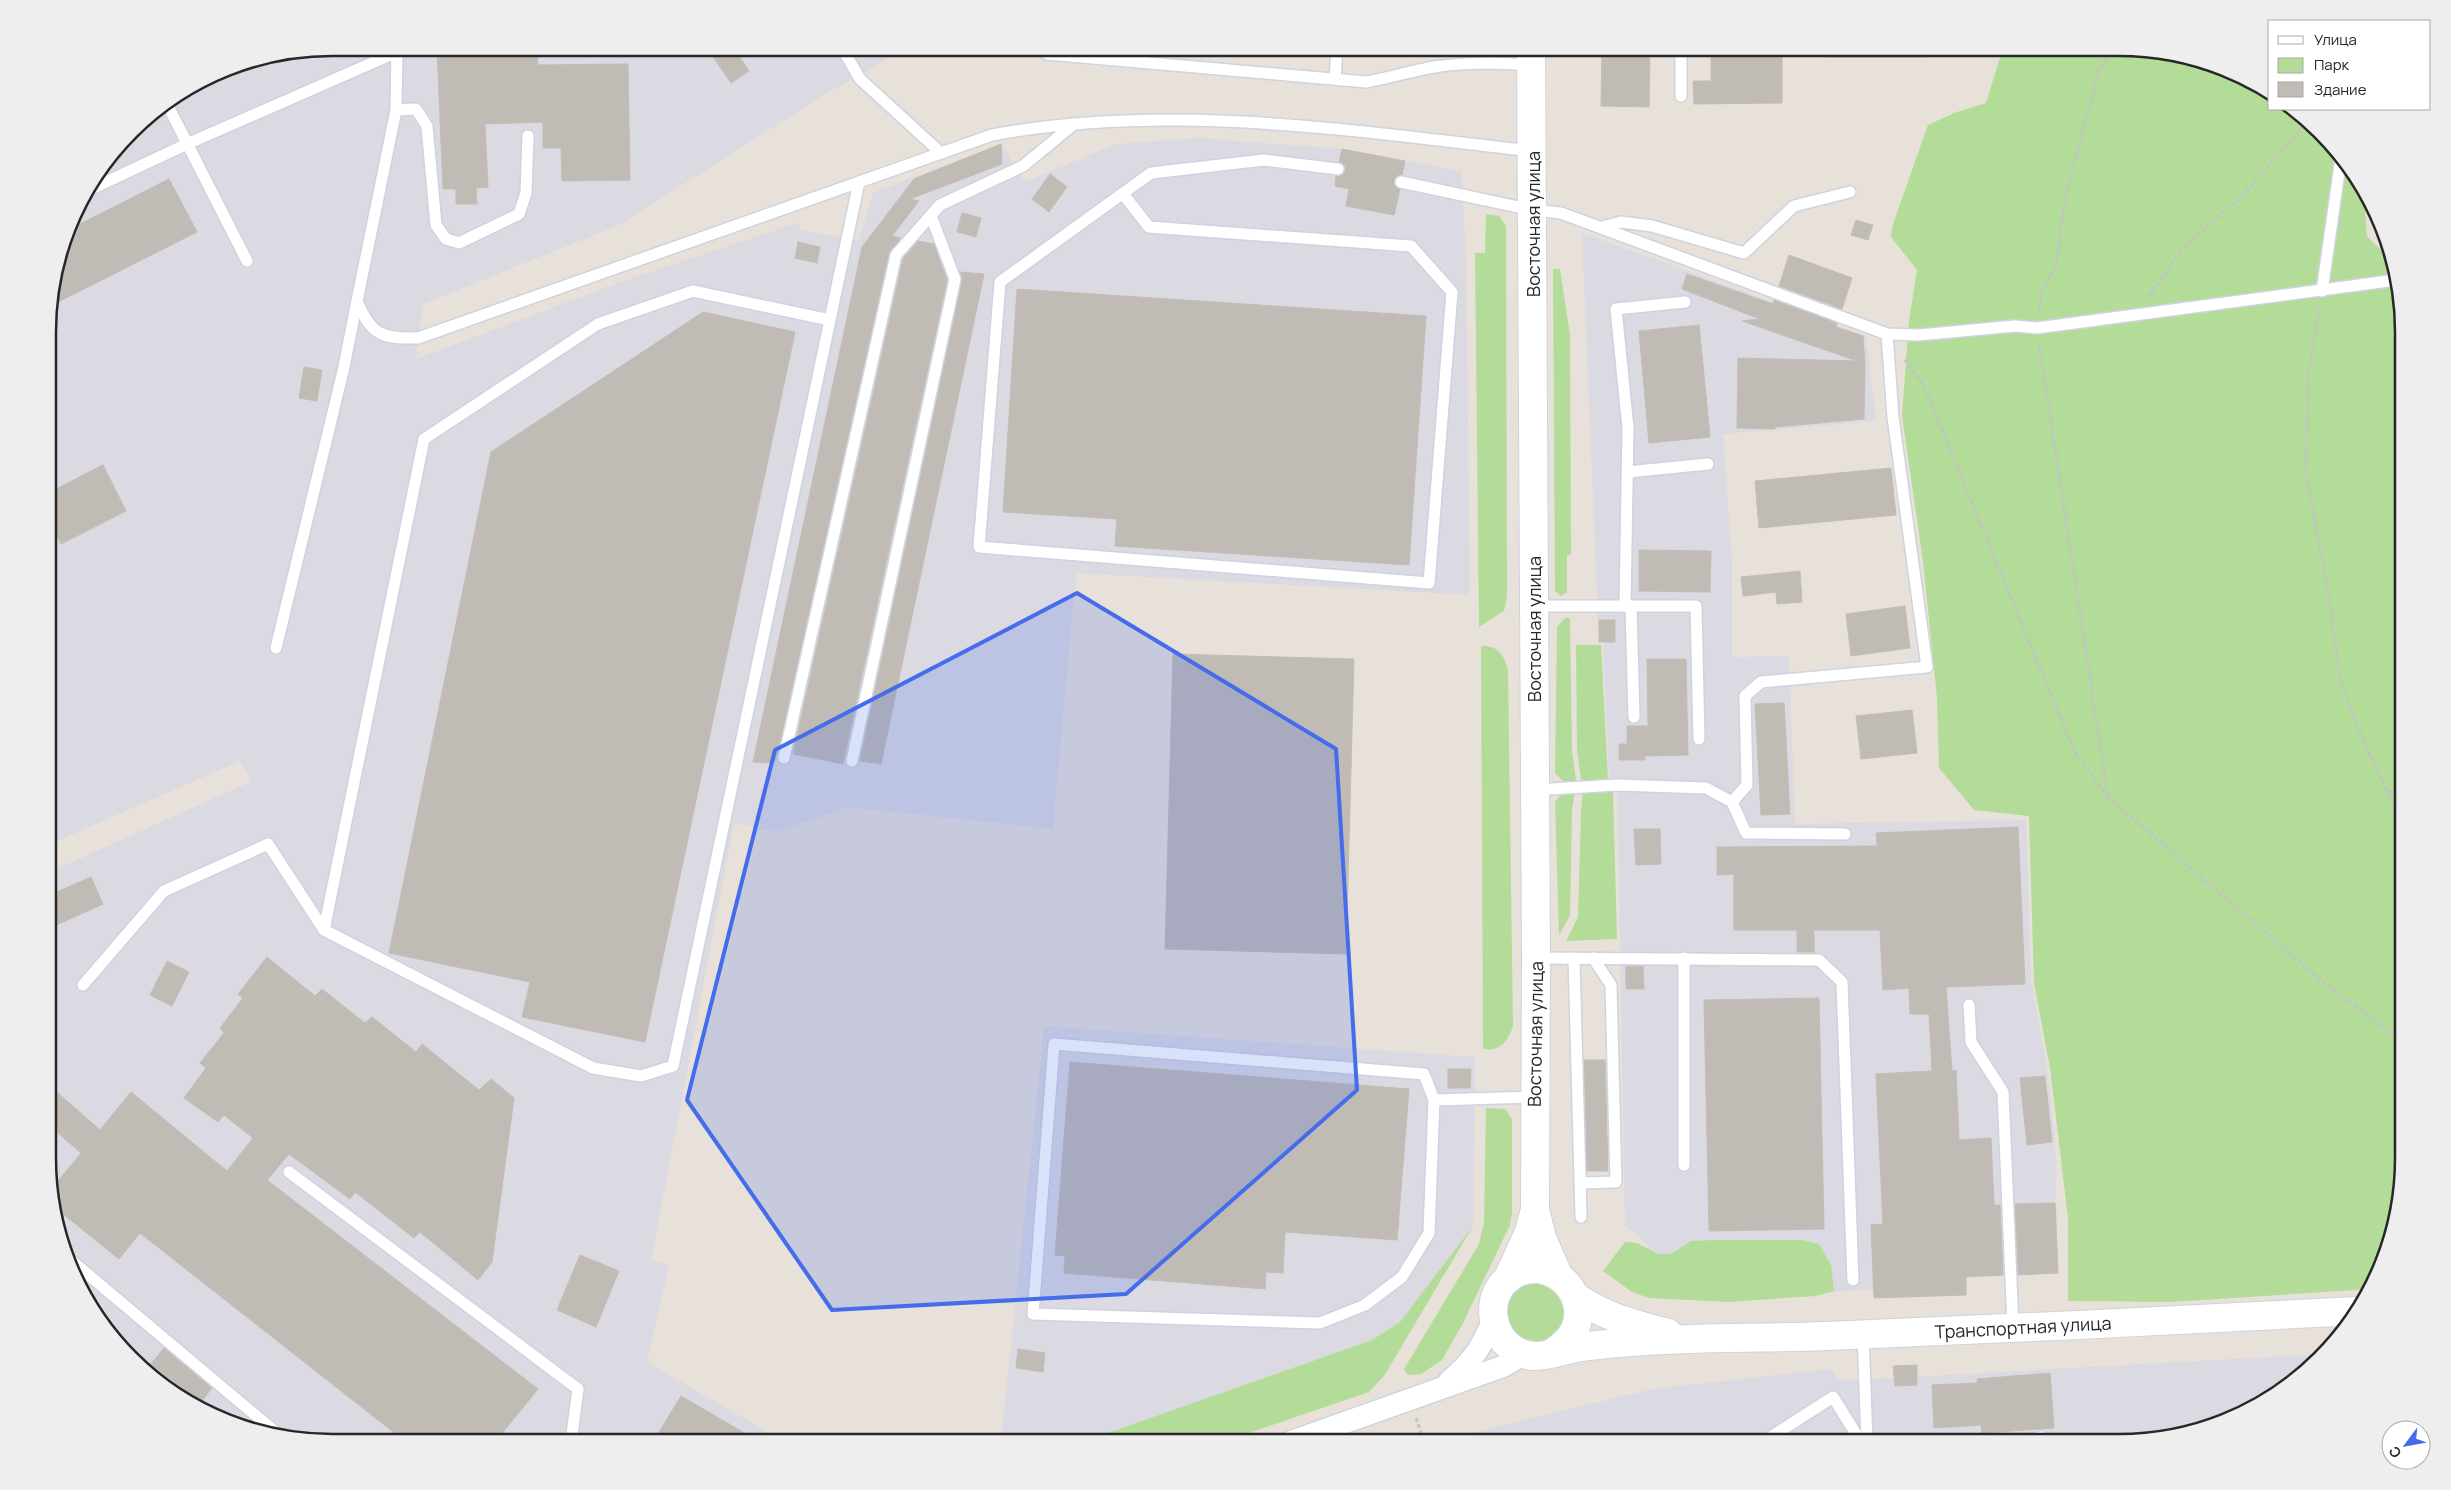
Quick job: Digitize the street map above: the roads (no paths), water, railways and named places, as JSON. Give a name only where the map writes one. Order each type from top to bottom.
[{"type":"street","name":"Восточная улица","points":[[1531,56],[1536,958],[1535,1210],[1542,1238],[1568,1287]]},
{"type":"street","name":"Восточная улица","points":[[1506,1280],[1526,1240],[1535,1210]]},
{"type":"street","points":[[1532,1269],[1547,1271],[1594,1310],[1621,1320],[1689,1339],[1587,1346],[1538,1356],[1524,1354],[1509,1347],[1498,1334],[1493,1319],[1493,1304],[1498,1291],[1506,1280],[1519,1272],[1532,1269]]},
{"type":"street","points":[[1552,1353],[1566,1344],[1575,1330],[1579,1313],[1568,1287]]},
{"type":"street","name":"Транспортная улица","points":[[1689,1339],[1863,1334],[2348,1311]]},
{"type":"street","points":[[1442,1387],[1469,1364],[1483,1344],[1493,1319]]},
{"type":"street","points":[[1312,1434],[1504,1366],[1524,1354]]},
{"type":"lane","points":[[99,185],[384,56]]},
{"type":"lane","points":[[276,648],[344,368],[358,301],[396,110],[397,56]]},
{"type":"lane","points":[[847,56],[860,79],[941,153]]},
{"type":"lane","points":[[1070,56],[1366,82],[1398,77],[1432,67],[1531,56]]},
{"type":"lane","points":[[1335,79],[1336,56]]},
{"type":"lane","points":[[1681,96],[1682,56]]},
{"type":"lane","points":[[170,109],[246,261]]},
{"type":"lane","points":[[396,110],[416,109],[427,126],[436,225],[446,240],[459,243],[519,214],[526,193],[528,136]]},
{"type":"lane","points":[[358,301],[366,322],[384,337],[418,338],[992,135],[1032,128],[1156,118],[1349,130],[1532,151]]},
{"type":"lane","points":[[784,758],[896,255],[940,205],[1023,166],[1074,124]]},
{"type":"lane","points":[[1122,194],[1149,228],[1411,246],[1452,292],[1429,583],[979,547],[1000,282],[1151,173],[1264,160],[1338,169]]},
{"type":"lane","points":[[2322,291],[2340,167]]},
{"type":"lane","points":[[83,985],[164,891],[268,844],[324,930],[593,1068],[640,1076],[673,1066],[859,182]]},
{"type":"lane","points":[[1401,182],[1533,210],[1561,212],[1887,334],[1919,335],[2015,326],[2037,328],[2389,281]]},
{"type":"lane","points":[[1602,227],[1621,222],[1652,226],[1744,253],[1794,206],[1850,192]]},
{"type":"lane","points":[[852,761],[955,279],[931,216]]},
{"type":"lane","points":[[324,930],[424,439],[598,324],[693,291],[830,320]]},
{"type":"lane","points":[[1634,717],[1628,606],[1628,428],[1616,309],[1685,302]]},
{"type":"lane","points":[[1732,802],[1747,785],[1745,696],[1761,682],[1927,667],[1893,417],[1887,334]]},
{"type":"lane","points":[[1627,472],[1708,464]]},
{"type":"lane","points":[[1534,606],[1696,606],[1699,739]]},
{"type":"lane","points":[[1534,790],[1617,785],[1706,788],[1732,802],[1746,833],[1845,834]]},
{"type":"lane","points":[[1536,958],[1819,960],[1842,982],[1853,1280]]},
{"type":"lane","points":[[1574,958],[1581,1217]]},
{"type":"lane","points":[[1580,1183],[1616,1182],[1611,985],[1593,958]]},
{"type":"lane","points":[[1684,958],[1684,1165]]},
{"type":"lane","points":[[1969,1005],[1971,1042],[2003,1092],[2013,1327]]},
{"type":"lane","points":[[1054,1044],[1424,1074],[1434,1100],[1429,1233],[1402,1277],[1365,1305],[1320,1323],[1033,1314],[1054,1044]]},
{"type":"lane","points":[[1434,1100],[1534,1097]]},
{"type":"lane","points":[[289,1172],[578,1389],[572,1434]]},
{"type":"lane","points":[[78,1266],[267,1425]]},
{"type":"lane","points":[[1863,1334],[1867,1434]]},
{"type":"lane","points":[[1776,1434],[1833,1397],[1856,1434]]}]
